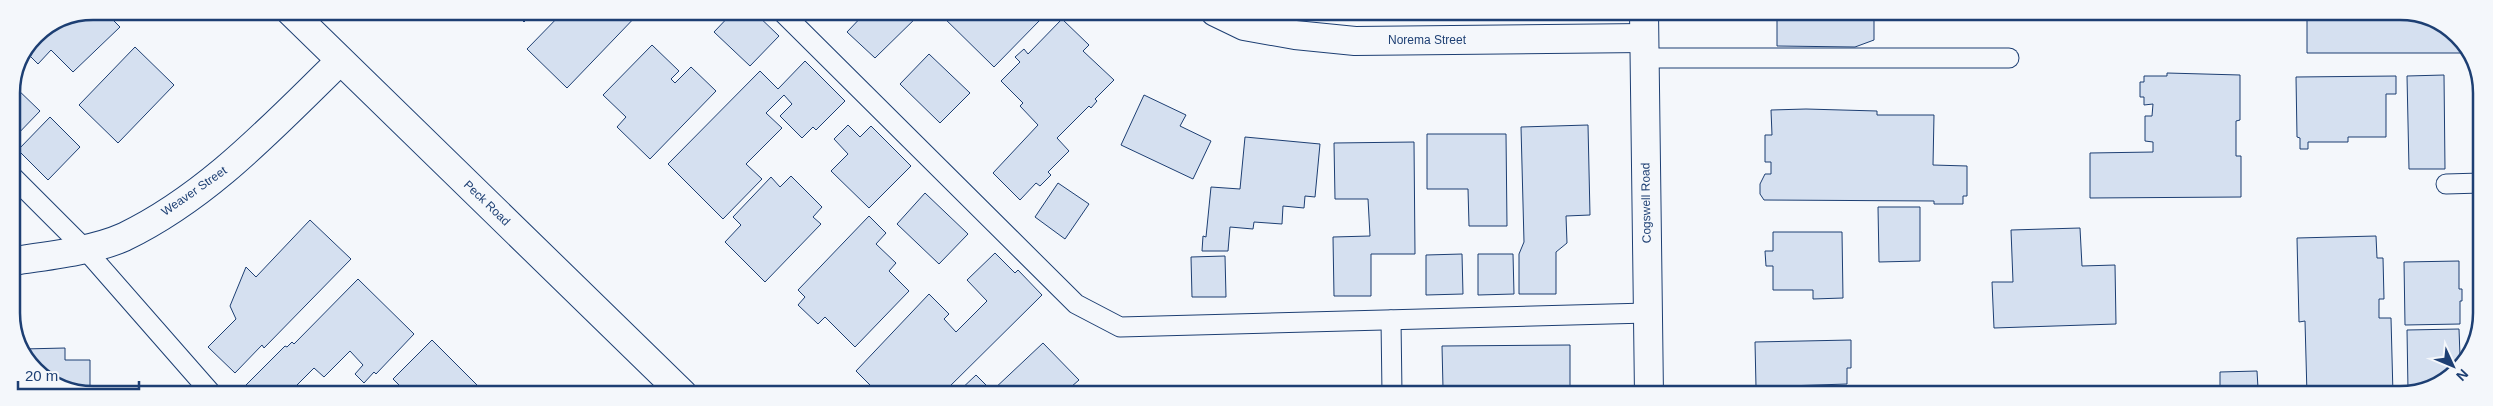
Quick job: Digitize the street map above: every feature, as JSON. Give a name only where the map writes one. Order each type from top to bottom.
[{"type":"street","name":"Peck Road","points":[[299,20],[675,386]]},
{"type":"street","name":"Norema Street","points":[[1232,20],[1244,26],[1295,35],[1355,41],[1643,48]]},
{"type":"street","name":"Cogswell Road","points":[[1644,20],[1649,386]]},
{"type":"street","name":"Weaver Street","points":[[20,260],[84,248],[123,238],[170,210],[237,161],[340,60]]},
{"type":"lane","points":[[789,20],[1076,304],[1120,327],[1648,313]]},
{"type":"lane","points":[[1643,48],[2010,58]]},
{"type":"lane","points":[[2446,184],[2473,183]]},
{"type":"lane","points":[[20,184],[84,248],[205,386]]},
{"type":"lane","points":[[1392,320],[1392,386]]},
{"type":"building","points":[[113,20],[120,27],[73,72],[51,50],[38,64],[30,56],[32,53],[41,41],[65,26],[79,21]]},
{"type":"building","points":[[555,20],[632,20],[567,88],[527,49]]},
{"type":"building","points":[[725,20],[762,20],[779,36],[750,66],[714,32]]},
{"type":"building","points":[[858,20],[914,20],[875,58],[847,32]]},
{"type":"building","points":[[946,20],[1040,20],[994,67]]},
{"type":"building","points":[[1063,20],[1089,45],[1083,51],[1114,80],[1095,99],[1097,101],[1091,108],[1089,106],[1057,138],[1069,151],[1048,172],[1051,175],[1040,186],[1036,183],[1020,200],[993,173],[1038,125],[1020,106],[1023,103],[1001,81],[1020,62],[1015,57],[1024,49],[1028,54]]},
{"type":"building","points":[[1777,20],[1874,20],[1874,40],[1855,47],[1777,46]]},
{"type":"building","points":[[2307,20],[2400,20],[2419,22],[2440,32],[2455,45],[2460,53],[2307,53]]},
{"type":"building","points":[[652,45],[679,71],[671,79],[675,83],[691,67],[716,91],[650,159],[617,127],[626,117],[603,95]]},
{"type":"building","points":[[135,47],[174,85],[118,143],[79,105]]},
{"type":"building","points":[[929,54],[970,93],[940,123],[900,84]]},
{"type":"building","points":[[805,61],[845,101],[816,130],[813,127],[802,138],[780,116],[792,104],[784,95],[766,113],[782,128],[746,164],[762,179],[723,219],[668,164],[760,71],[778,89]]},
{"type":"building","points":[[2167,73],[2240,75],[2240,120],[2236,121],[2236,156],[2241,156],[2241,197],[2090,198],[2090,153],[2153,152],[2153,142],[2145,141],[2145,116],[2152,116],[2153,104],[2144,105],[2144,97],[2140,97],[2140,82],[2144,82],[2144,76],[2167,76]]},
{"type":"building","points":[[2444,75],[2445,169],[2409,169],[2407,76]]},
{"type":"building","points":[[2396,76],[2396,94],[2386,94],[2386,137],[2348,137],[2348,142],[2308,142],[2308,149],[2300,149],[2300,138],[2297,137],[2296,77]]},
{"type":"building","points":[[20,92],[40,111],[20,132]]},
{"type":"building","points":[[1144,95],[1186,115],[1180,126],[1211,141],[1193,179],[1121,145]]},
{"type":"building","points":[[1771,110],[1877,111],[1877,115],[1934,115],[1933,165],[1967,166],[1967,196],[1963,196],[1963,204],[1934,204],[1934,201],[1764,200],[1760,194],[1760,184],[1765,174],[1771,174],[1771,162],[1765,162],[1765,135],[1772,135]]},
{"type":"building","points":[[50,117],[80,147],[48,180],[20,152],[20,148]]},
{"type":"building","points":[[848,125],[860,137],[871,126],[911,166],[869,208],[831,171],[848,154],[834,139]]},
{"type":"building","points":[[1588,125],[1590,215],[1566,216],[1567,243],[1556,252],[1556,294],[1519,294],[1519,254],[1524,242],[1521,127]]},
{"type":"building","points":[[1427,134],[1506,134],[1507,226],[1469,226],[1468,189],[1427,189]]},
{"type":"building","points":[[1245,137],[1320,144],[1315,197],[1305,196],[1304,208],[1283,206],[1282,224],[1254,222],[1253,229],[1230,227],[1228,251],[1202,251],[1203,236],[1206,237],[1211,187],[1240,189]]},
{"type":"building","points":[[1414,142],[1415,254],[1371,254],[1371,296],[1334,296],[1333,237],[1370,236],[1368,199],[1335,199],[1334,143]]},
{"type":"building","points":[[791,176],[822,207],[813,217],[821,224],[765,282],[725,242],[741,225],[733,217],[771,177],[780,187]]},
{"type":"building","points":[[1058,183],[1089,204],[1065,239],[1035,217]]},
{"type":"building","points":[[925,193],[968,234],[939,264],[897,224]]},
{"type":"building","points":[[1878,207],[1920,207],[1920,261],[1879,262]]},
{"type":"building","points":[[869,216],[886,233],[876,244],[896,263],[889,271],[909,291],[855,347],[825,317],[818,324],[798,305],[805,297],[798,290]]},
{"type":"building","points":[[310,220],[351,259],[264,348],[262,345],[235,373],[208,347],[236,319],[230,306],[246,267],[256,277]]},
{"type":"building","points":[[2080,228],[2082,266],[2115,265],[2116,324],[1994,328],[1992,282],[2013,282],[2011,230]]},
{"type":"building","points":[[1773,232],[1842,232],[1843,298],[1813,299],[1813,290],[1773,290],[1773,266],[1766,266],[1765,251],[1773,251]]},
{"type":"building","points":[[2376,236],[2377,258],[2383,258],[2384,299],[2379,299],[2379,318],[2391,318],[2393,386],[2307,386],[2305,321],[2299,322],[2297,238]]},
{"type":"building","points":[[995,253],[1015,273],[1018,270],[1042,295],[950,386],[871,386],[856,371],[929,294],[949,314],[944,319],[956,332],[987,301],[967,280]]},
{"type":"building","points":[[1462,254],[1463,294],[1426,295],[1426,255]]},
{"type":"building","points":[[1478,254],[1513,254],[1514,294],[1478,295]]},
{"type":"building","points":[[1225,256],[1226,297],[1192,297],[1191,257]]},
{"type":"building","points":[[2459,261],[2459,289],[2462,289],[2460,324],[2405,325],[2404,262]]},
{"type":"building","points":[[358,279],[414,334],[376,374],[374,372],[364,383],[355,374],[363,365],[350,351],[324,377],[314,368],[298,386],[245,386],[285,346],[287,347],[292,342],[294,344]]},
{"type":"building","points":[[2459,329],[2460,354],[2448,368],[2440,374],[2414,385],[2408,385],[2407,330]]},
{"type":"building","points":[[432,340],[478,386],[400,386],[393,379]]},
{"type":"building","points":[[1851,340],[1851,368],[1847,368],[1847,384],[1756,386],[1755,342]]},
{"type":"building","points":[[1043,343],[1079,380],[1072,386],[997,386]]},
{"type":"building","points":[[1570,345],[1570,386],[1443,386],[1442,346]]},
{"type":"building","points":[[65,348],[65,360],[90,360],[90,386],[74,384],[53,374],[45,368],[30,349]]},
{"type":"building","points":[[2257,371],[2258,386],[2220,386],[2220,372]]},
{"type":"building","points":[[976,375],[987,386],[964,386]]}]
